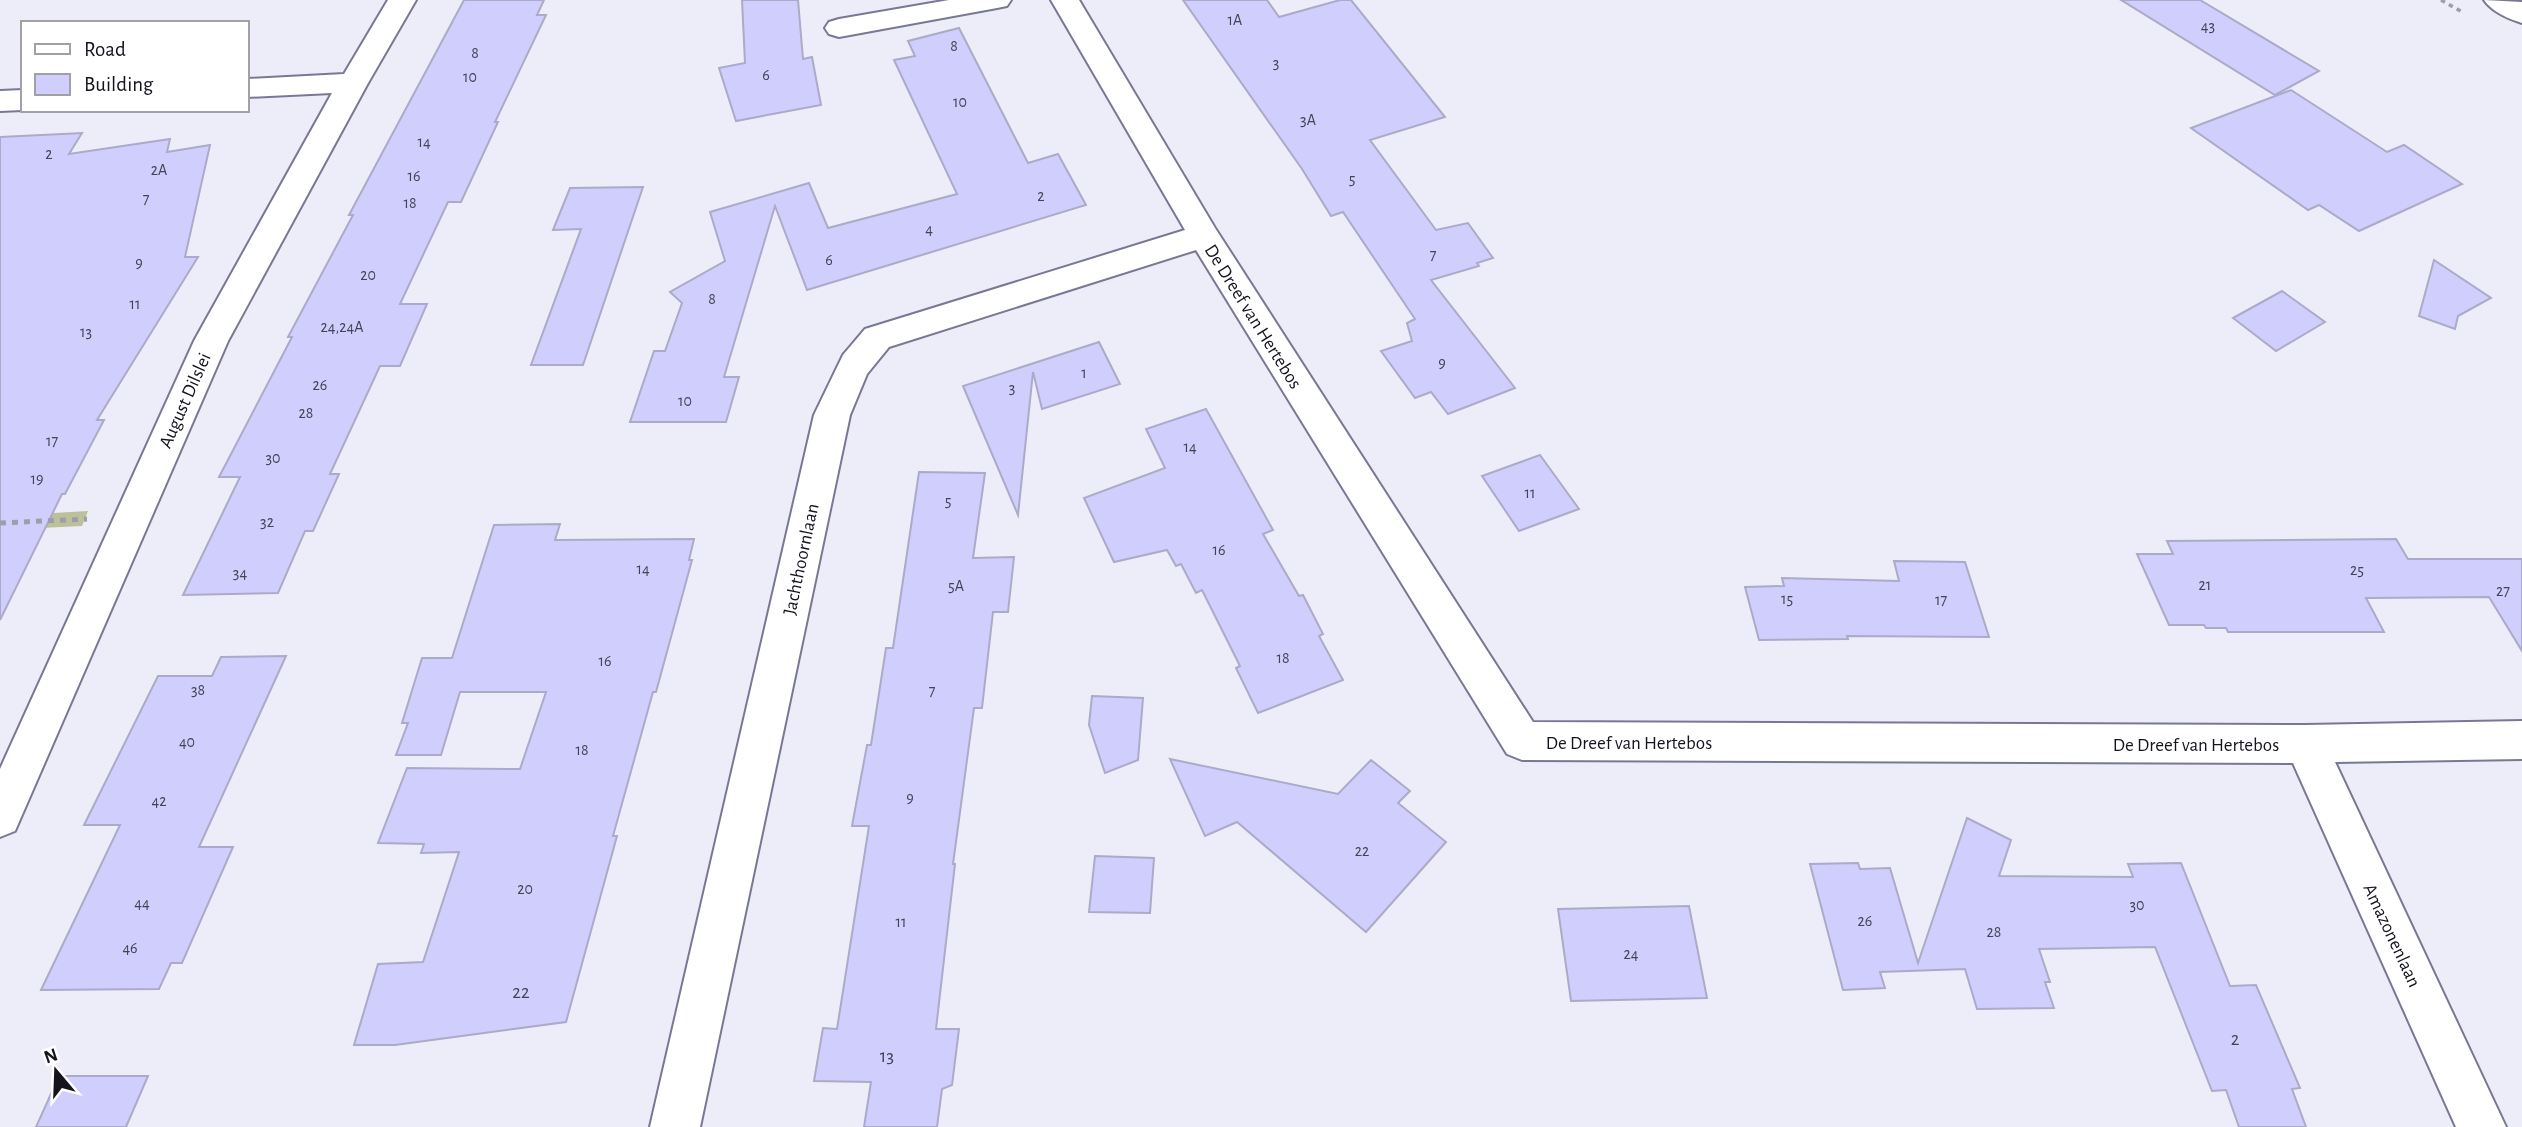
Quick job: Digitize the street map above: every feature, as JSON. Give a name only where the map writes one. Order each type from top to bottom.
[{"type":"street","name":"August Dilslei","points":[[0,817],[211,341],[353,83],[402,0]]},
{"type":"street","points":[[839,28],[997,0]]},
{"type":"street","name":"De Dreef van Hertebos","points":[[1065,0],[1204,236],[1522,741],[2305,744],[2522,740]]},
{"type":"street","points":[[2498,0],[2522,14]]},
{"type":"street","points":[[248,88],[353,83]]},
{"type":"street","points":[[0,101],[21,100]]},
{"type":"street","name":"Jachthoornlaan","points":[[675,1127],[831,415],[850,369],[877,338],[1204,236]]},
{"type":"street","name":"Amazonenlaan","points":[[2305,744],[2481,1127]]},
{"type":"path","points":[[0,523],[132,516]]},
{"type":"green space","points":[[88,511],[82,526],[0,530],[0,516]]},
{"type":"building","points":[[464,0],[544,0],[537,15],[546,15],[495,122],[498,122],[461,202],[448,202],[400,304],[427,304],[400,366],[380,366],[330,474],[339,474],[313,531],[305,531],[278,593],[183,595],[240,477],[219,477],[292,337],[288,337],[353,215],[349,215]]},
{"type":"building","points":[[742,0],[798,0],[803,59],[812,57],[821,105],[736,121],[719,68],[745,63]]},
{"type":"building","points":[[1183,0],[1267,0],[1279,17],[1340,0],[1351,0],[1445,117],[1370,140],[1436,230],[1468,223],[1493,258],[1477,263],[1479,266],[1431,280],[1515,388],[1448,414],[1431,392],[1415,398],[1381,351],[1412,341],[1407,323],[1415,319],[1343,212],[1331,216],[1302,169]]},
{"type":"building","points":[[2121,0],[2200,0],[2319,71],[2275,95]]},
{"type":"building","points":[[959,28],[1028,163],[1058,154],[1086,205],[807,290],[775,206],[724,377],[739,377],[726,422],[630,422],[654,351],[665,351],[682,303],[670,292],[725,261],[710,212],[809,183],[828,228],[957,194],[894,60],[915,56],[908,41]]},
{"type":"building","points":[[2291,90],[2387,152],[2404,145],[2462,184],[2359,231],[2319,205],[2308,210],[2191,128]]},
{"type":"building","points":[[82,133],[69,154],[170,139],[167,152],[210,145],[185,257],[198,257],[97,420],[104,420],[65,494],[62,494],[0,620],[0,137]]},
{"type":"building","points":[[643,187],[583,365],[531,365],[581,229],[553,230],[570,188]]},
{"type":"building","points":[[2434,260],[2491,298],[2458,316],[2455,329],[2419,316]]},
{"type":"building","points":[[2282,291],[2325,322],[2276,351],[2233,318]]},
{"type":"building","points":[[1099,342],[1120,384],[1042,409],[1033,372],[1018,515],[963,386]]},
{"type":"building","points":[[1206,409],[1273,530],[1263,534],[1299,596],[1303,595],[1323,634],[1319,636],[1343,680],[1258,713],[1236,668],[1240,666],[1202,590],[1196,593],[1181,564],[1176,566],[1167,550],[1114,562],[1084,498],[1165,468],[1146,429]]},
{"type":"building","points":[[1540,455],[1579,509],[1519,531],[1482,476]]},
{"type":"building","points":[[919,472],[985,473],[973,558],[1014,557],[1008,612],[993,612],[982,708],[974,708],[953,864],[936,1029],[959,1029],[952,1085],[942,1089],[937,1127],[864,1127],[871,1082],[814,1081],[823,1028],[837,1029],[869,826],[852,826],[867,745],[871,745],[886,648],[893,648]]},
{"type":"building","points":[[560,524],[555,540],[694,539],[689,560],[692,560],[613,836],[617,836],[566,1022],[395,1045],[354,1045],[378,964],[423,962],[459,852],[421,853],[424,844],[378,843],[407,768],[520,769],[546,692],[460,692],[441,755],[396,755],[408,723],[402,723],[422,658],[452,658],[494,525]]},
{"type":"building","points":[[2396,539],[2408,559],[2522,559],[2522,651],[2489,597],[2366,598],[2384,632],[2228,632],[2226,628],[2206,628],[2204,625],[2169,625],[2137,554],[2173,554],[2167,541]]},
{"type":"building","points":[[1894,561],[1965,562],[1989,637],[1847,636],[1848,639],[1759,640],[1745,587],[1784,586],[1782,578],[1899,581]]},
{"type":"building","points":[[286,656],[199,847],[233,847],[182,963],[171,963],[159,989],[41,990],[120,825],[84,825],[158,676],[212,676],[221,657]]},
{"type":"building","points":[[1092,696],[1143,698],[1138,760],[1105,773],[1089,725]]},
{"type":"building","points":[[1170,759],[1338,794],[1371,760],[1410,791],[1398,803],[1446,842],[1366,932],[1237,822],[1205,836]]},
{"type":"building","points":[[1967,818],[2011,840],[1999,876],[2133,877],[2128,864],[2181,863],[2230,986],[2256,985],[2300,1088],[2292,1089],[2306,1127],[2239,1127],[2226,1090],[2212,1091],[2155,947],[2039,949],[2050,982],[2045,982],[2054,1008],[1977,1009],[1965,969],[1880,972],[1885,988],[1843,990],[1810,864],[1858,863],[1860,869],[1890,868],[1918,963]]},
{"type":"building","points":[[1095,856],[1154,858],[1150,913],[1089,912]]},
{"type":"building","points":[[1689,906],[1707,998],[1571,1001],[1558,909]]},
{"type":"building","points":[[59,1076],[148,1076],[126,1127],[36,1127]]}]
